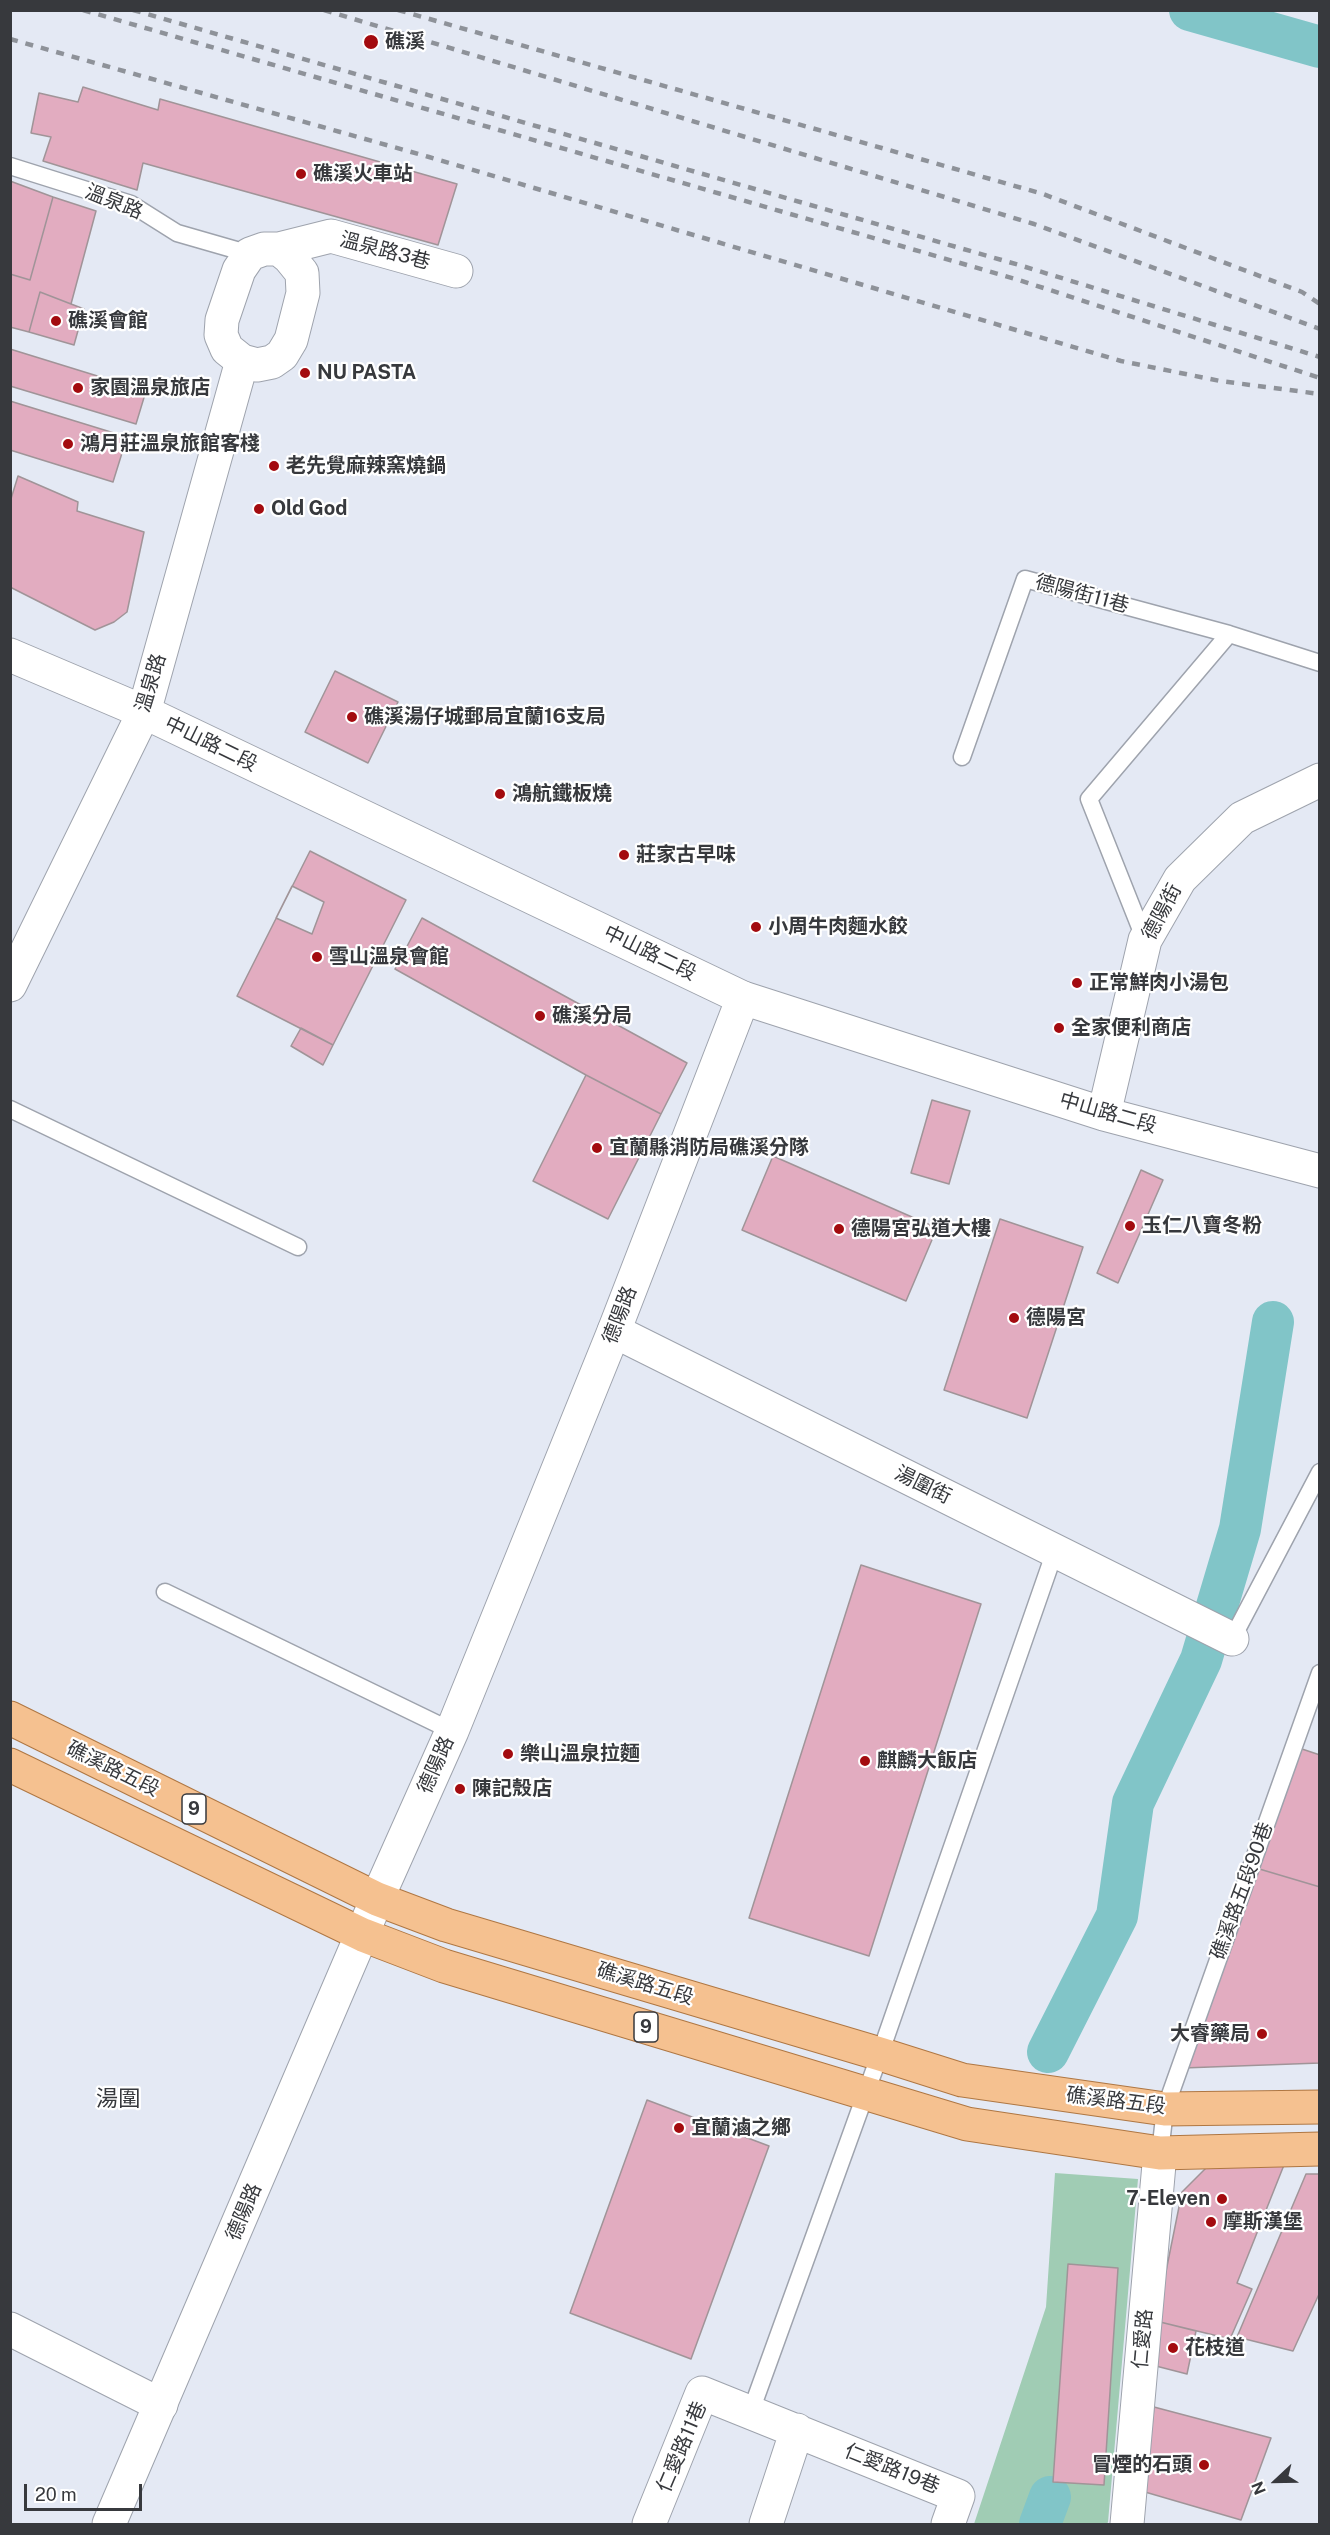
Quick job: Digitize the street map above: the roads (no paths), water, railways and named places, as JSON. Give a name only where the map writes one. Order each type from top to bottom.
[{"type":"main road","name":"礁溪路五段","points":[[10,1718],[377,1899],[446,1925],[962,2080],[1165,2109],[1320,2107]]},
{"type":"main road","name":"礁溪路五段","points":[[10,1765],[363,1935],[444,1966],[967,2124],[1160,2153],[1320,2149]]},
{"type":"street","name":"溫泉路3巷","points":[[264,252],[331,236],[456,271]]},
{"type":"street","name":"溫泉路","points":[[10,985],[144,712],[242,362],[257,365],[272,362],[282,355],[291,340],[303,293],[302,273],[289,257],[264,252]]},
{"type":"street","points":[[242,362],[227,349],[221,335],[222,321],[239,270],[264,252]]},
{"type":"street","name":"中山路二段","points":[[10,655],[144,712],[743,998],[1104,1114],[1320,1171]]},
{"type":"street","name":"德陽街","points":[[1104,1114],[1145,940],[1180,879],[1242,818],[1320,780]]},
{"type":"street","name":"德陽路","points":[[109,2524],[377,1899],[452,1731],[614,1331],[743,998]]},
{"type":"street","name":"湯圍街","points":[[614,1331],[1232,1639]]},
{"type":"street","name":"仁愛路","points":[[1127,2524],[1160,2153]]},
{"type":"street","points":[[10,2329],[161,2405]]},
{"type":"street","name":"仁愛路11巷","points":[[650,2524],[702,2393],[796,2430]]},
{"type":"street","points":[[766,2524],[796,2430]]},
{"type":"street","name":"仁愛路19巷","points":[[796,2430],[958,2496],[948,2524]]},
{"type":"lane","name":"溫泉路","points":[[10,166],[131,204],[177,233],[264,252]]},
{"type":"lane","name":"德陽街11巷","points":[[962,756],[1024,579],[1229,633],[1320,663]]},
{"type":"lane","points":[[1145,940],[1089,799],[1229,633]]},
{"type":"lane","points":[[10,1109],[298,1246]]},
{"type":"lane","points":[[1232,1639],[1320,1472]]},
{"type":"lane","points":[[751,2411],[1055,1551]]},
{"type":"lane","points":[[165,1592],[452,1731]]},
{"type":"lane","name":"礁溪路五段90巷","points":[[1160,2153],[1165,2109],[1320,1673]]},
{"type":"waterway","points":[[1190,10],[1320,47]]},
{"type":"waterway","points":[[1048,2052],[1117,1916],[1133,1803],[1201,1660],[1240,1529],[1273,1322]]},
{"type":"waterway","points":[[1040,2524],[1050,2497]]},
{"type":"railway","points":[[83,10],[1019,280],[1320,378]]},
{"type":"railway","points":[[133,10],[1019,265],[1320,357]]},
{"type":"railway","points":[[324,10],[1034,224],[1320,329]]},
{"type":"railway","points":[[398,10],[1043,194],[1302,292],[1320,304]]},
{"type":"railway","points":[[10,39],[429,157],[1121,361],[1220,381],[1320,394]]},
{"type":"place","name":"礁溪","points":[[371,42]]},
{"type":"place","name":"礁溪火車站","points":[[301,174]]},
{"type":"place","name":"礁溪會館","points":[[56,321]]},
{"type":"place","name":"NU PASTA","points":[[305,373]]},
{"type":"place","name":"家園溫泉旅店","points":[[78,388]]},
{"type":"place","name":"鴻月莊溫泉旅館客棧","points":[[68,444]]},
{"type":"place","name":"老先覺麻辣窯燒鍋","points":[[274,466]]},
{"type":"place","name":"Old God","points":[[259,509]]},
{"type":"place","name":"礁溪湯仔城郵局宜蘭16支局","points":[[352,717]]},
{"type":"place","name":"鴻航鐵板燒","points":[[500,794]]},
{"type":"place","name":"莊家古早味","points":[[624,855]]},
{"type":"place","name":"小周牛肉麵水餃","points":[[756,927]]},
{"type":"place","name":"雪山溫泉會館","points":[[317,957]]},
{"type":"place","name":"正常鮮肉小湯包","points":[[1077,983]]},
{"type":"place","name":"礁溪分局","points":[[540,1016]]},
{"type":"place","name":"全家便利商店","points":[[1059,1028]]},
{"type":"place","name":"宜蘭縣消防局礁溪分隊","points":[[597,1148]]},
{"type":"place","name":"玉仁八寶冬粉","points":[[1130,1226]]},
{"type":"place","name":"德陽宮弘道大樓","points":[[839,1229]]},
{"type":"place","name":"德陽宮","points":[[1014,1318]]},
{"type":"place","name":"樂山溫泉拉麵","points":[[508,1754]]},
{"type":"place","name":"麒麟大飯店","points":[[865,1761]]},
{"type":"place","name":"陳記殼店","points":[[460,1789]]},
{"type":"place","name":"大睿藥局","points":[[1262,2034]]},
{"type":"place","name":"宜蘭滷之鄉","points":[[679,2128]]},
{"type":"place","name":"7-Eleven","points":[[1222,2199]]},
{"type":"place","name":"摩斯漢堡","points":[[1211,2222]]},
{"type":"place","name":"花枝道","points":[[1173,2348]]},
{"type":"place","name":"冒煙的石頭","points":[[1204,2465]]},
{"type":"district","name":"湯圍","points":[[118,2099]]}]
